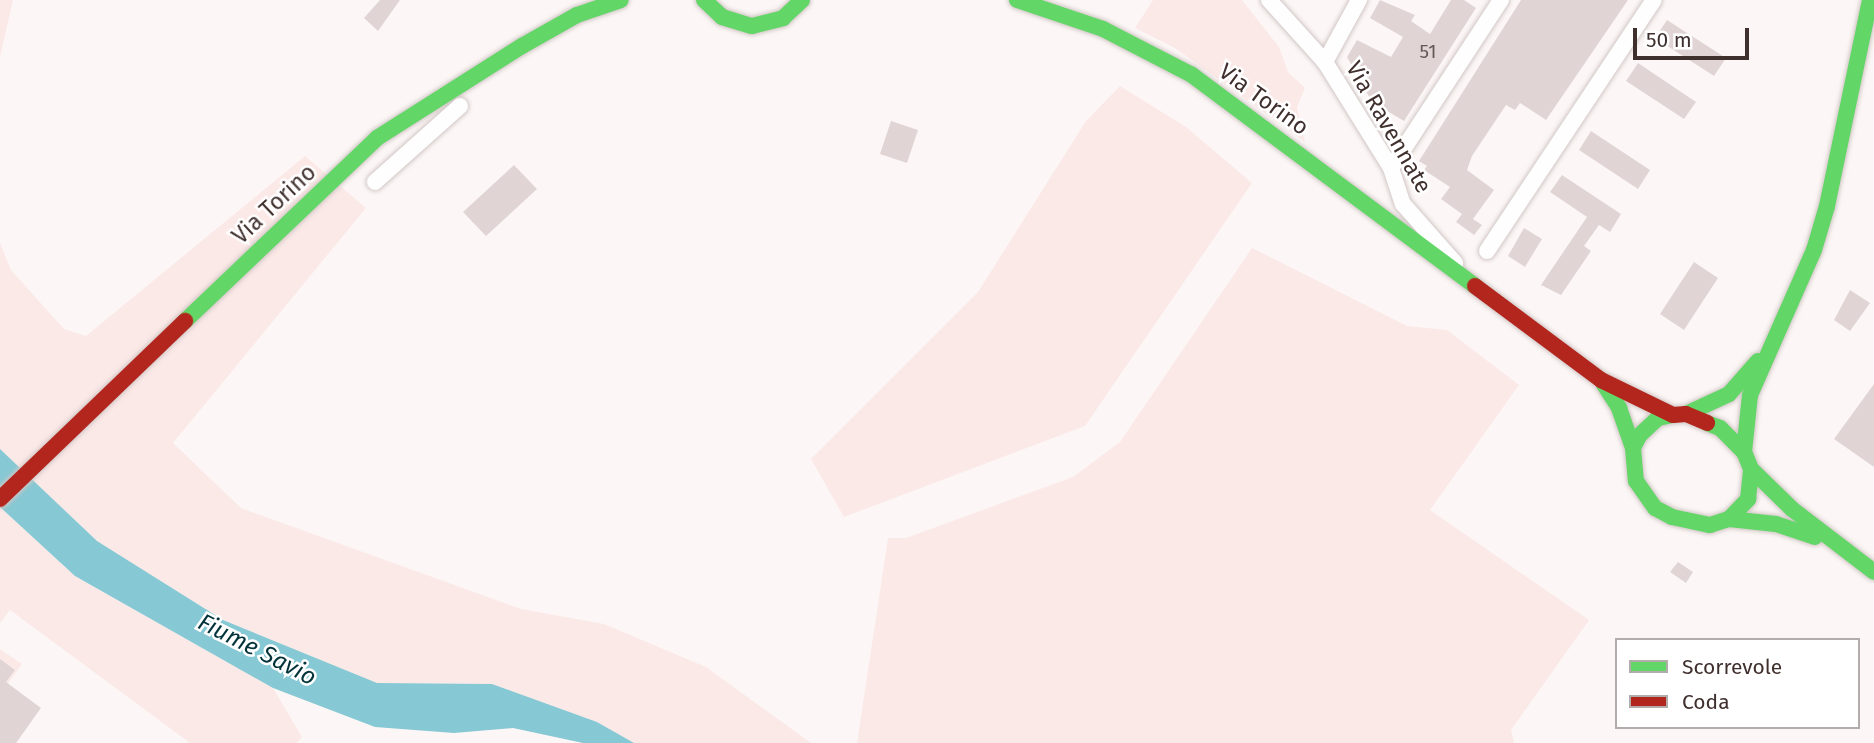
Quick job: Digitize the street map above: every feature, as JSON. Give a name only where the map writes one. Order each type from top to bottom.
[{"type":"main road","name":"Via Torino","points":[[0,499],[377,138],[577,15],[621,0]]},
{"type":"main road","points":[[690,0],[707,4],[729,20],[752,26],[783,18],[802,0]]},
{"type":"main road","name":"Via Torino","points":[[1017,0],[1103,29],[1192,75],[1462,274]]},
{"type":"main road","points":[[1744,452],[1750,395],[1814,250],[1827,205],[1870,1]]},
{"type":"main road","name":"Via Ravennate","points":[[1462,274],[1601,380],[1679,414]]},
{"type":"main road","points":[[1775,340],[1729,394],[1646,426],[1633,449],[1636,481],[1655,508],[1691,524],[1710,525],[1729,519],[1787,526],[1844,551]]},
{"type":"main road","name":"Via Ravennate","points":[[1601,380],[1619,408],[1633,449]]},
{"type":"main road","points":[[1679,414],[1720,428],[1744,452],[1751,469],[1792,509],[1874,572]]},
{"type":"main road","points":[[1729,519],[1748,499],[1751,469]]},
{"type":"street","name":"Via Ravennate","points":[[1269,0],[1325,62],[1391,168],[1404,204],[1462,274]]},
{"type":"street","points":[[1325,62],[1359,0]]},
{"type":"street","points":[[1391,168],[1501,0]]},
{"type":"street","points":[[1487,251],[1654,0]]},
{"type":"street","points":[[375,182],[460,106]]},
{"type":"street","points":[[418,141],[425,108]]},
{"type":"shaded area","points":[[0,0],[13,0],[0,57]]},
{"type":"shaded area","points":[[1153,0],[1242,0],[1279,47],[1288,72],[1305,88],[1297,107],[1305,142],[1175,48],[1135,28]]},
{"type":"shaded area","points":[[1120,86],[1186,127],[1252,183],[1085,426],[844,517],[811,459],[978,292],[1086,121]]},
{"type":"shaded area","points":[[305,156],[366,208],[173,443],[241,508],[521,609],[604,624],[706,667],[811,743],[634,743],[597,722],[492,684],[377,683],[223,620],[97,541],[0,449],[0,243],[11,270],[64,329],[86,336]]},
{"type":"shaded area","points":[[1252,248],[1407,326],[1447,330],[1519,385],[1430,510],[1589,620],[1511,730],[1514,743],[857,743],[888,538],[906,538],[1073,477],[1120,442]]},
{"type":"shaded area","points":[[0,507],[75,576],[273,688],[302,737],[297,743],[190,743],[10,610],[0,623]]},
{"type":"shaded area","points":[[0,649],[22,664],[0,694]]},
{"type":"water","name":"Fiume Savio","points":[[0,449],[97,541],[223,620],[377,683],[492,684],[597,722],[634,743],[583,743],[513,728],[454,733],[375,727],[273,688],[75,576],[0,507]]},
{"type":"building","points":[[380,0],[400,0],[378,31],[364,18]]},
{"type":"building","points":[[1380,0],[1415,15],[1411,21],[1430,34],[1451,0],[1464,0],[1476,8],[1404,121],[1372,102],[1347,57],[1357,40],[1391,57],[1403,37],[1370,18]]},
{"type":"building","points":[[1521,0],[1628,0],[1546,120],[1520,103],[1515,110],[1506,105],[1472,156],[1467,170],[1494,190],[1473,219],[1482,225],[1474,235],[1456,222],[1462,214],[1441,199],[1450,187],[1424,170],[1427,166],[1419,161]]},
{"type":"building","points":[[1667,20],[1726,58],[1714,76],[1655,38]]},
{"type":"building","points":[[1638,63],[1696,102],[1684,119],[1626,81]]},
{"type":"building","points":[[891,121],[918,130],[907,163],[880,154]]},
{"type":"building","points":[[1591,131],[1650,170],[1638,189],[1579,150]]},
{"type":"building","points":[[514,165],[537,189],[486,236],[463,212]]},
{"type":"building","points":[[1562,175],[1621,214],[1610,232],[1599,225],[1584,246],[1591,251],[1561,295],[1541,285],[1587,217],[1550,192]]},
{"type":"building","points":[[1524,228],[1542,239],[1525,267],[1508,256]]},
{"type":"building","points":[[1694,262],[1718,278],[1684,330],[1660,314]]},
{"type":"building","points":[[1850,290],[1870,303],[1850,331],[1834,320]]},
{"type":"building","points":[[1874,384],[1874,467],[1834,439]]},
{"type":"building","points":[[1678,562],[1693,572],[1686,583],[1670,572]]},
{"type":"building","points":[[0,659],[15,670],[6,682],[41,708],[16,743],[0,743]]},
{"type":"traffic: fast","points":[[185,321],[377,138],[522,46],[577,15],[621,0]]},
{"type":"traffic: fast","points":[[704,0],[722,17],[752,26],[783,18],[802,0]]},
{"type":"traffic: fast","points":[[1017,0],[1103,29],[1192,75],[1475,286]]},
{"type":"traffic: fast","points":[[1744,452],[1750,395],[1814,250],[1827,206],[1870,0]]},
{"type":"traffic: fast","points":[[1686,414],[1729,394],[1758,361]]},
{"type":"traffic: fast","points":[[1603,383],[1619,408],[1633,448]]},
{"type":"traffic: fast","points":[[1673,415],[1658,418],[1639,436],[1633,448],[1636,481],[1655,508],[1672,517],[1710,525],[1729,519],[1748,499],[1751,469],[1744,452],[1720,428],[1707,423]]},
{"type":"traffic: fast","points":[[1751,469],[1792,509],[1874,572]]},
{"type":"traffic: fast","points":[[1729,519],[1776,524],[1815,537]]},
{"type":"traffic: jam","points":[[1475,286],[1601,380],[1673,415],[1686,414],[1707,423]]},
{"type":"traffic: jam","points":[[0,499],[185,321]]}]
